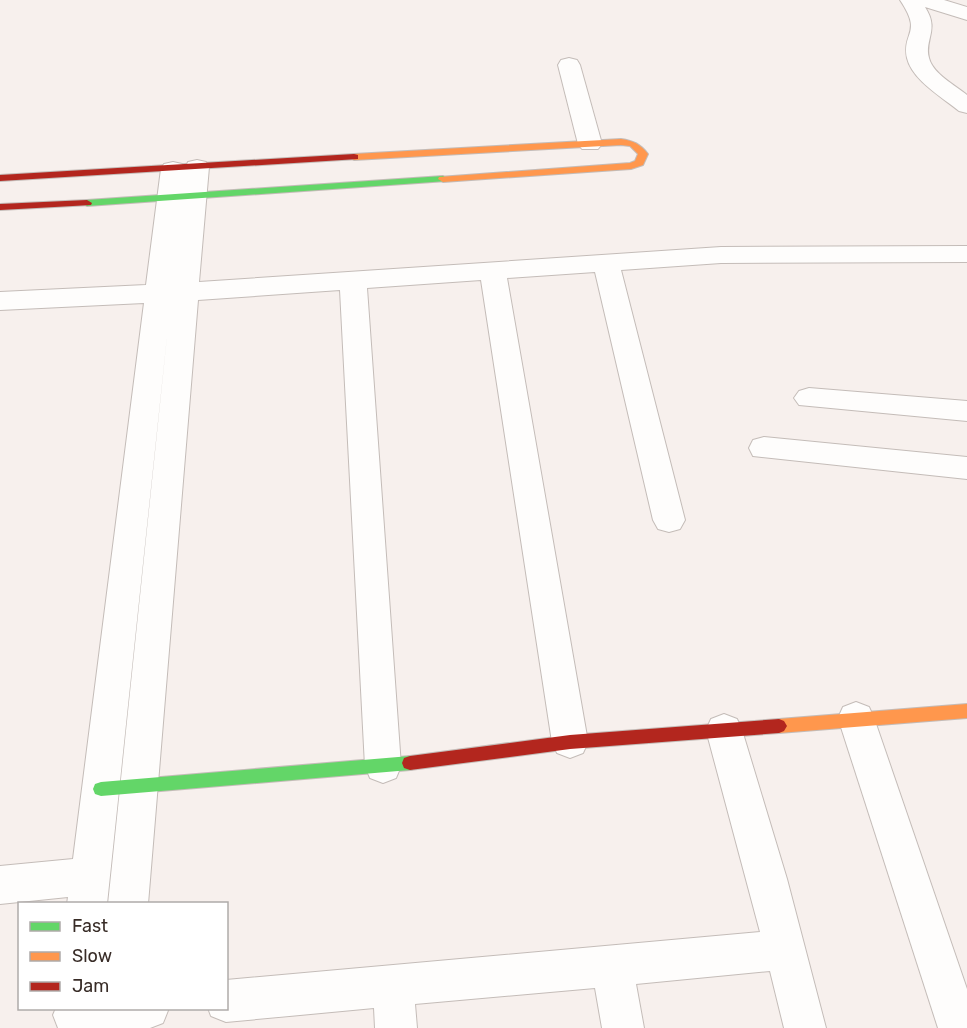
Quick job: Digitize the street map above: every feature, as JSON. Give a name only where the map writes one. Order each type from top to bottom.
[{"type":"street","points":[[910,0],[922,18],[925,28],[918,58],[928,75],[967,106]]},
{"type":"street","points":[[923,0],[967,14]]},
{"type":"street","points":[[569,65],[590,144]]},
{"type":"street","points":[[0,178],[184,183],[631,166],[643,158],[640,149],[633,144],[621,142],[590,144],[184,183],[0,207]]},
{"type":"street","points":[[0,885],[89,890],[101,789],[172,293],[184,183]]},
{"type":"street","points":[[0,301],[172,293],[721,255],[829,252],[967,254]]},
{"type":"street","points":[[606,264],[669,520]]},
{"type":"street","points":[[493,272],[570,742]]},
{"type":"street","points":[[353,281],[383,766]]},
{"type":"street","points":[[128,902],[139,786],[172,293]]},
{"type":"street","points":[[809,398],[967,411]]},
{"type":"street","points":[[764,448],[967,468]]},
{"type":"street","points":[[101,789],[383,766],[570,742],[967,711]]},
{"type":"street","points":[[856,718],[959,1028]]},
{"type":"street","points":[[724,730],[767,879],[783,950],[805,1028]]},
{"type":"street","points":[[228,1002],[783,950]]},
{"type":"street","points":[[612,966],[623,1028]]},
{"type":"street","points":[[393,986],[396,1028]]},
{"type":"street","points":[[74,1017],[125,1014]]},
{"type":"traffic: fast","points":[[87,203],[443,179]]},
{"type":"traffic: fast","points":[[101,789],[410,763]]},
{"type":"traffic: slow","points":[[354,157],[621,142],[633,144],[643,154],[639,163],[631,166],[443,179]]},
{"type":"traffic: slow","points":[[779,726],[967,711]]},
{"type":"traffic: jam","points":[[0,178],[354,157]]},
{"type":"traffic: jam","points":[[0,207],[87,203]]},
{"type":"traffic: jam","points":[[410,763],[570,742],[779,726]]}]
